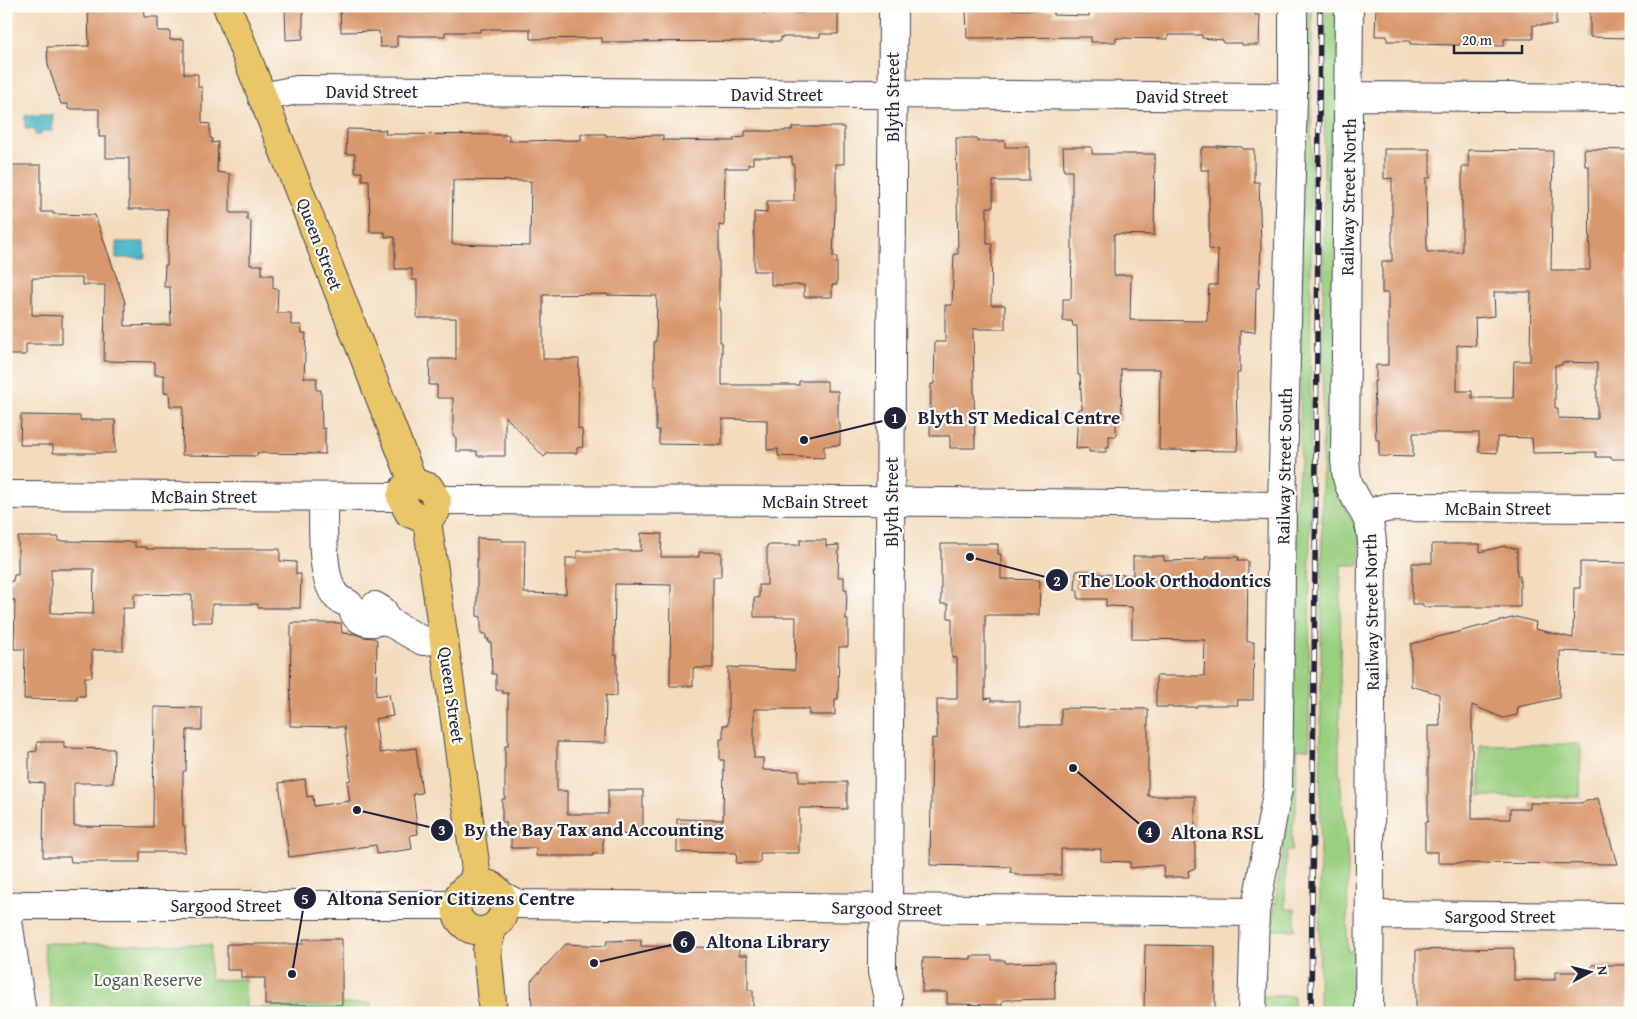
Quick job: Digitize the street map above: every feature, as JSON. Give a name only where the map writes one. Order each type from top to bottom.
[{"type":"main road","name":"Queen Street","points":[[227,6],[407,490]]},
{"type":"main road","points":[[407,490],[429,487],[432,510]]},
{"type":"main road","name":"Queen Street","points":[[432,510],[444,639],[481,906],[493,1013]]},
{"type":"street","name":"Blyth Street","points":[[888,1005],[897,971],[897,937],[888,908],[893,6]]},
{"type":"street","name":"Railway Street South","points":[[1252,1013],[1255,912],[1278,788],[1282,506],[1293,97],[1293,6]]},
{"type":"street","name":"Railway Street North","points":[[1349,6],[1345,460],[1346,474],[1350,487],[1367,516],[1371,528],[1372,542],[1369,1013]]},
{"type":"street","name":"David Street","points":[[262,97],[297,90],[1293,97]]},
{"type":"street","points":[[1349,96],[1631,98]]},
{"type":"street","name":"McBain Street","points":[[6,496],[323,497],[407,490]]},
{"type":"street","points":[[323,497],[326,576],[337,598],[351,606],[362,602],[374,605],[383,611],[384,619],[423,641],[444,639]]},
{"type":"street","name":"McBain Street","points":[[432,510],[891,502],[1282,506]]},
{"type":"street","name":"McBain Street","points":[[1367,516],[1381,509],[1391,507],[1631,508]]},
{"type":"street","name":"Sargood Street","points":[[6,908],[25,905],[481,906],[1255,912]]},
{"type":"street","points":[[6,908],[22,1013]]},
{"type":"street","name":"Sargood Street","points":[[1370,915],[1631,917]]},
{"type":"green space","points":[[1302,6],[1312,6],[1309,748],[1297,749],[1296,811],[1292,832],[1292,851],[1286,851],[1285,909],[1295,909],[1295,930],[1271,930],[1290,803],[1293,529],[1300,462]]},
{"type":"green space","points":[[1325,6],[1339,6],[1338,490],[1359,536],[1360,565],[1341,565],[1339,766],[1348,860],[1347,951],[1357,951],[1357,1013],[1319,1013]]},
{"type":"green space","points":[[1581,744],[1580,797],[1480,796],[1480,745]]},
{"type":"green space","name":"Logan Reserve","points":[[43,943],[211,945],[210,980],[245,979],[246,1008],[371,1003],[371,1013],[53,1013]]},
{"type":"green space","points":[[1263,996],[1294,996],[1294,1013],[1263,1013]]},
{"type":"water","points":[[25,115],[53,115],[52,131],[41,131],[41,135],[35,135],[34,129],[25,129]]},
{"type":"water","points":[[116,242],[144,242],[145,258],[116,258]]},
{"type":"building","points":[[88,6],[145,6],[144,17],[158,17],[158,31],[170,31],[170,40],[184,39],[184,74],[198,74],[198,87],[202,87],[202,123],[210,124],[212,143],[218,142],[217,172],[230,174],[230,213],[247,213],[247,220],[251,221],[250,265],[262,265],[262,275],[273,275],[273,289],[278,289],[277,313],[291,313],[291,325],[301,325],[302,333],[306,333],[304,378],[317,378],[316,390],[321,390],[322,429],[325,428],[325,454],[257,453],[257,456],[182,455],[183,406],[170,406],[169,392],[164,393],[164,375],[155,375],[155,362],[104,361],[105,285],[82,285],[82,278],[32,278],[32,315],[62,316],[62,344],[26,344],[26,355],[6,355],[6,165],[41,165],[41,212],[95,215],[125,302],[125,326],[171,325],[170,287],[164,287],[165,265],[167,265],[168,209],[129,209],[129,158],[106,158],[106,137],[99,137],[99,109],[68,109],[68,104],[61,104],[48,65],[47,47],[89,46]]},
{"type":"building","points":[[285,6],[303,6],[303,39],[286,40]]},
{"type":"building","points":[[340,6],[762,6],[762,13],[804,13],[804,6],[838,6],[838,34],[820,34],[820,37],[781,37],[781,41],[602,42],[602,38],[530,39],[530,29],[480,29],[480,32],[445,32],[445,36],[397,36],[397,47],[380,47],[379,31],[341,32]]},
{"type":"building","points":[[1089,6],[1255,6],[1255,15],[1260,15],[1259,45],[1223,43],[1223,40],[1202,38],[1202,35],[1168,35],[1168,39],[1116,38],[1116,42],[1091,42],[1091,37],[967,38],[966,9],[1053,10],[1053,15],[1089,16]]},
{"type":"building","points":[[1376,6],[1556,6],[1556,25],[1533,25],[1533,39],[1504,39],[1504,46],[1410,44],[1410,41],[1387,41],[1387,36],[1375,36]]},
{"type":"building","points":[[1590,6],[1630,6],[1629,38],[1590,37]]},
{"type":"building","points":[[792,127],[844,127],[844,164],[836,164],[836,211],[833,257],[837,257],[837,285],[832,285],[832,297],[804,297],[804,285],[771,285],[771,271],[754,271],[754,212],[767,213],[767,201],[794,201],[794,164],[792,164],[792,157],[753,157],[753,164],[748,164],[748,168],[725,168],[724,226],[719,225],[719,310],[720,342],[722,342],[722,385],[799,385],[799,381],[827,381],[827,391],[838,391],[840,445],[824,446],[824,458],[778,456],[778,449],[767,450],[767,420],[722,419],[722,445],[659,444],[659,430],[656,430],[656,386],[654,386],[657,296],[607,294],[543,295],[543,359],[579,359],[578,429],[582,429],[583,447],[577,448],[577,453],[548,453],[544,457],[505,416],[505,456],[477,456],[477,451],[456,451],[456,438],[453,435],[453,398],[437,398],[437,385],[429,385],[430,359],[456,359],[456,318],[417,318],[417,280],[412,280],[412,269],[395,269],[395,237],[385,237],[385,232],[370,232],[369,180],[362,180],[362,172],[355,172],[355,154],[346,154],[347,129],[386,130],[385,134],[509,135],[509,141],[581,140],[581,134],[606,134],[606,136],[663,135],[663,140],[734,141],[734,138],[745,137],[745,131],[792,130]],"holes":[[[453,180],[531,181],[530,246],[452,244]]]},
{"type":"building","points":[[956,138],[977,138],[977,141],[1005,141],[1005,147],[1029,147],[1029,181],[993,181],[993,207],[987,207],[987,244],[992,244],[991,305],[1005,305],[1005,329],[973,329],[975,448],[950,448],[950,436],[930,436],[931,384],[934,384],[935,342],[945,342],[945,305],[952,305],[954,254],[958,254]]},
{"type":"building","points":[[1217,146],[1254,149],[1254,182],[1259,182],[1261,246],[1259,288],[1256,288],[1255,332],[1240,331],[1240,373],[1237,373],[1236,390],[1238,451],[1159,450],[1160,369],[1121,369],[1122,420],[1116,420],[1116,436],[1109,436],[1109,448],[1106,448],[1106,452],[1089,452],[1089,448],[1076,449],[1078,409],[1082,409],[1080,375],[1078,375],[1077,326],[1073,326],[1072,321],[1063,321],[1063,299],[1071,299],[1072,171],[1064,171],[1063,147],[1092,147],[1092,154],[1155,154],[1154,235],[1114,234],[1114,275],[1131,275],[1130,320],[1207,321],[1209,285],[1217,285],[1218,250],[1209,249],[1209,170],[1201,170],[1201,149],[1203,147]]},
{"type":"building","points":[[1384,149],[1430,149],[1430,178],[1426,178],[1427,252],[1462,252],[1462,167],[1469,167],[1468,150],[1553,151],[1551,270],[1590,270],[1589,166],[1585,166],[1584,149],[1630,150],[1629,256],[1627,256],[1628,379],[1631,379],[1631,459],[1596,457],[1596,452],[1533,453],[1532,438],[1497,437],[1497,453],[1479,452],[1479,433],[1413,433],[1413,457],[1379,456],[1379,440],[1376,440],[1374,381],[1376,381],[1376,365],[1388,365],[1388,293],[1382,293],[1382,261],[1392,261],[1392,178],[1384,179]],"holes":[[[1494,292],[1531,292],[1530,361],[1514,361],[1513,398],[1472,398],[1472,391],[1457,391],[1457,345],[1476,346],[1475,318],[1495,316]],[[1562,362],[1597,363],[1597,419],[1558,418],[1558,408],[1555,408],[1555,365],[1562,365]]]},
{"type":"building","points":[[21,415],[80,416],[80,420],[115,420],[115,453],[53,453],[53,445],[20,445]]},
{"type":"building","points":[[641,533],[662,534],[661,557],[699,557],[699,552],[721,552],[721,577],[713,577],[713,668],[693,668],[693,686],[670,686],[671,585],[615,584],[614,655],[617,655],[617,696],[606,695],[605,743],[557,742],[557,791],[567,791],[567,814],[608,814],[608,790],[643,790],[643,835],[603,834],[603,854],[593,854],[593,856],[536,856],[536,848],[511,848],[511,833],[506,833],[506,822],[502,822],[502,799],[505,799],[505,746],[508,746],[508,693],[496,690],[496,674],[492,674],[491,642],[488,642],[489,639],[486,639],[486,634],[481,634],[481,617],[477,616],[477,538],[525,541],[524,593],[566,594],[566,558],[577,558],[577,551],[641,551]]},
{"type":"building","points":[[18,537],[59,537],[58,541],[135,542],[135,547],[146,547],[146,549],[280,549],[280,561],[296,562],[296,574],[301,574],[300,608],[258,608],[258,604],[212,604],[212,622],[192,622],[192,595],[134,594],[134,608],[123,608],[123,650],[92,650],[92,677],[85,677],[85,696],[77,696],[77,700],[24,699],[25,649],[14,649],[15,600],[10,600],[10,581],[13,581],[14,575],[18,575]],"holes":[[[51,569],[94,569],[93,614],[51,613]]]},
{"type":"building","points":[[800,540],[826,540],[826,546],[839,545],[838,577],[844,577],[844,589],[847,589],[846,620],[848,620],[848,647],[839,647],[838,699],[835,699],[835,715],[809,715],[809,709],[754,709],[754,758],[763,758],[763,770],[799,771],[799,782],[847,782],[847,809],[799,808],[799,853],[760,853],[760,863],[736,863],[737,853],[677,852],[677,819],[723,820],[724,760],[720,760],[720,739],[723,739],[723,725],[728,725],[728,667],[795,670],[796,617],[754,617],[754,598],[759,598],[759,585],[767,585],[767,545],[800,545]]},
{"type":"building","points":[[941,544],[998,544],[998,554],[1001,554],[1001,579],[1040,580],[1039,615],[985,615],[985,699],[991,698],[991,701],[1020,701],[1020,725],[1061,725],[1061,708],[1148,709],[1148,796],[1195,796],[1195,868],[1188,871],[1189,877],[1164,877],[1163,865],[1130,868],[1130,862],[1101,861],[1101,849],[1061,849],[1061,875],[1015,875],[1015,873],[1011,873],[1011,867],[930,865],[932,738],[937,739],[937,699],[957,699],[957,658],[952,658],[952,618],[948,618],[948,604],[941,604]]},
{"type":"building","points":[[1432,544],[1480,544],[1480,552],[1505,546],[1517,549],[1517,575],[1520,576],[1520,607],[1423,607],[1423,604],[1412,604],[1412,563],[1432,563]]},
{"type":"building","points":[[1133,556],[1164,556],[1164,561],[1205,560],[1205,557],[1239,557],[1238,561],[1248,561],[1247,642],[1254,642],[1253,700],[1237,700],[1238,705],[1156,707],[1156,676],[1204,676],[1205,640],[1132,639],[1132,607],[1106,606],[1106,599],[1078,599],[1078,590],[1075,590],[1076,571],[1096,571],[1096,574],[1133,575]]},
{"type":"building","points":[[1580,562],[1628,563],[1628,587],[1631,587],[1631,654],[1560,651],[1559,698],[1518,707],[1517,715],[1503,718],[1472,705],[1472,819],[1510,819],[1510,809],[1530,809],[1530,803],[1580,803],[1598,798],[1617,864],[1438,863],[1438,852],[1425,852],[1425,822],[1428,822],[1428,726],[1440,726],[1439,694],[1411,686],[1411,644],[1516,617],[1536,622],[1535,629],[1573,638],[1574,588],[1580,588]]},
{"type":"building","points":[[291,623],[341,623],[342,633],[355,634],[377,640],[376,696],[389,694],[393,716],[375,719],[380,753],[416,748],[422,793],[413,794],[418,834],[410,835],[412,849],[377,854],[376,845],[289,857],[279,783],[305,779],[307,797],[313,796],[314,806],[350,801],[347,781],[351,780],[344,727],[290,726]]},
{"type":"building","points":[[154,707],[202,708],[202,730],[187,730],[186,771],[183,771],[185,852],[140,852],[140,862],[71,862],[70,857],[43,857],[44,783],[29,782],[29,752],[37,751],[37,742],[64,742],[64,748],[114,749],[113,783],[74,783],[74,826],[153,827]]},
{"type":"building","points":[[303,939],[342,939],[342,1005],[265,1005],[265,978],[241,978],[241,970],[227,970],[227,944],[303,944]]},
{"type":"building","points":[[641,940],[641,946],[739,948],[739,955],[748,955],[748,990],[753,990],[753,1013],[532,1013],[531,981],[566,944],[606,946],[607,941]]},
{"type":"building","points":[[1145,945],[1215,946],[1215,1013],[1144,1013]]},
{"type":"building","points":[[1514,948],[1514,980],[1555,980],[1555,972],[1592,972],[1592,965],[1630,965],[1628,1013],[1416,1013],[1416,950]]},
{"type":"building","points":[[971,956],[992,956],[992,960],[1005,960],[1005,963],[1054,962],[1055,999],[1004,1000],[1002,1005],[947,1004],[947,992],[922,992],[923,958],[971,959]]},
{"type":"railway","points":[[1311,1013],[1320,6]]},
{"type":"place","name":"Blyth ST Medical Centre","points":[[804,440]]},
{"type":"place","name":"The Look Orthodontics","points":[[970,557]]},
{"type":"place","name":"Altona RSL","points":[[1073,768]]},
{"type":"place","name":"By the Bay Tax and Accounting","points":[[357,810]]},
{"type":"place","name":"Altona Library","points":[[594,963]]},
{"type":"place","name":"Altona Senior Citizens Centre","points":[[292,974]]}]
